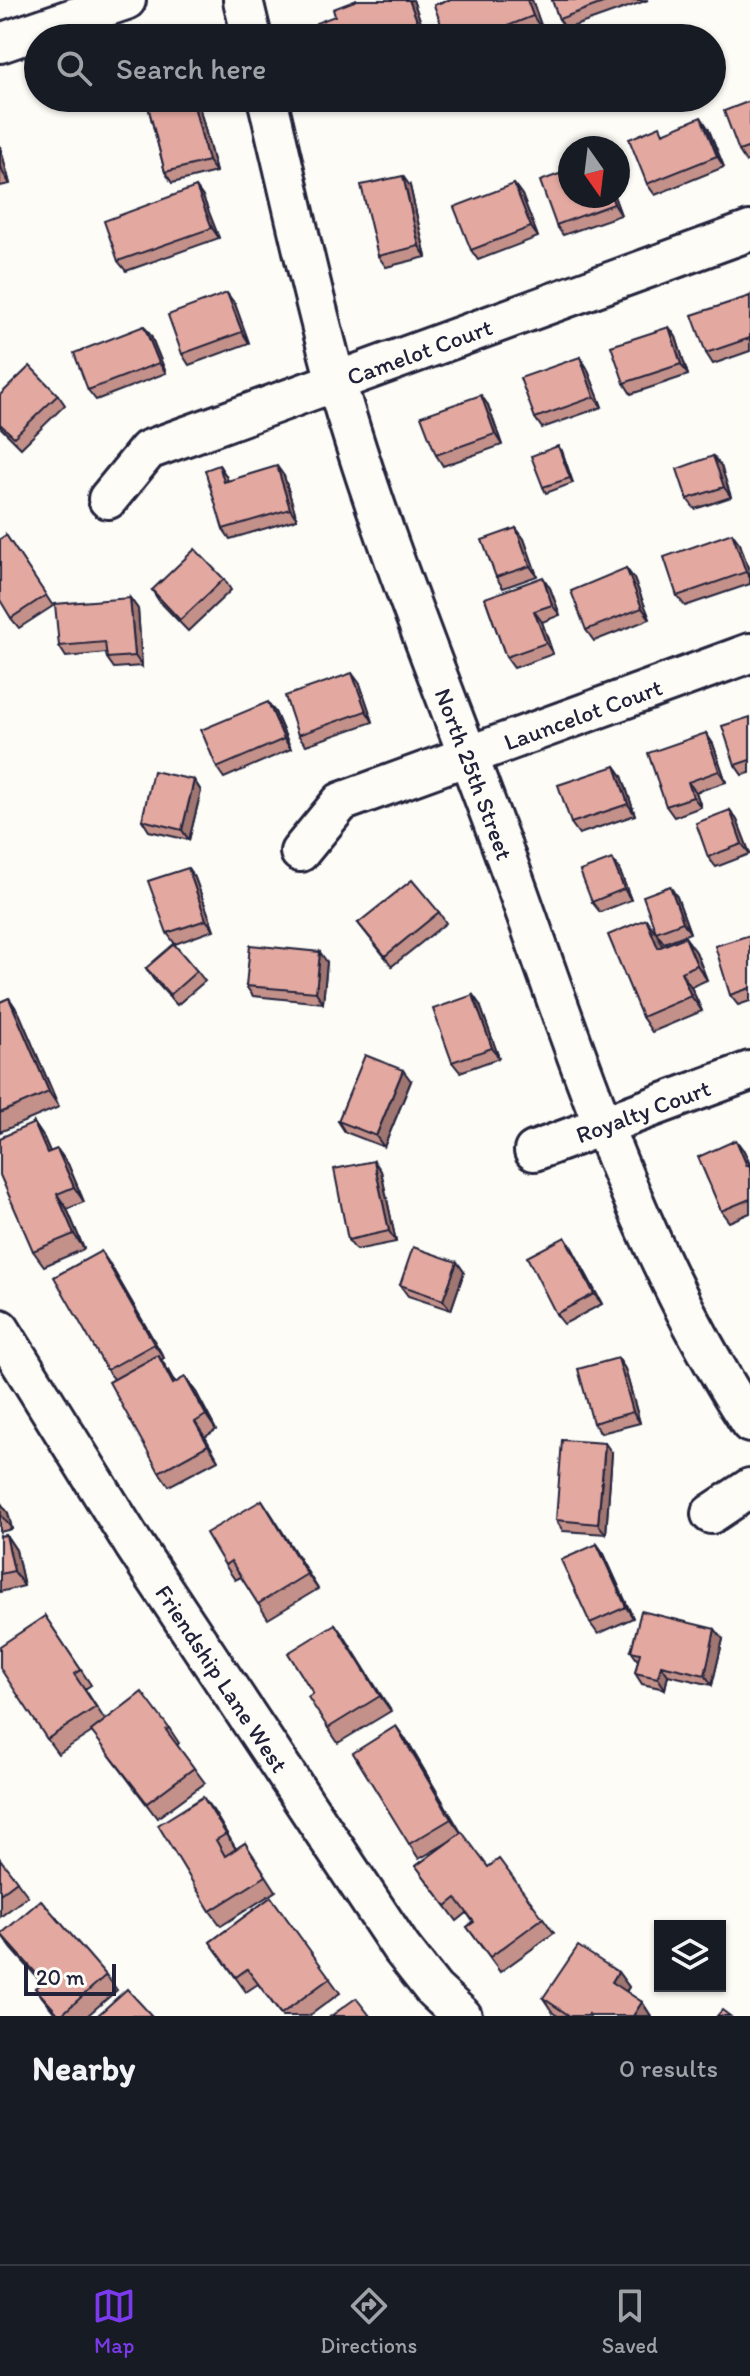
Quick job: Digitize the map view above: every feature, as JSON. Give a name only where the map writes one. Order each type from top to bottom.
[{"type":"street","points":[[56,24],[126,0]]},
{"type":"street","points":[[243,0],[249,24]]},
{"type":"street","points":[[0,43],[24,35]]},
{"type":"street","name":"North 25th Street","points":[[270,112],[336,381],[371,492],[603,1126],[658,1258],[692,1326],[750,1423]]},
{"type":"street","name":"Camelot Court","points":[[108,499],[148,450],[750,231]]},
{"type":"street","name":"Launcelot Court","points":[[300,852],[341,802],[750,653]]},
{"type":"street","name":"Royalty Court","points":[[534,1151],[750,1071]]},
{"type":"street","name":"Friendship Lane West","points":[[0,1329],[120,1555],[401,1948],[434,1990],[462,2016]]},
{"type":"street","points":[[711,1514],[750,1488]]},
{"type":"building","points":[[357,0],[409,0],[418,24],[316,24],[335,16],[333,9]]},
{"type":"building","points":[[447,0],[527,0],[533,16],[513,24],[441,24],[434,5]]},
{"type":"building","points":[[552,0],[611,0],[559,19]]},
{"type":"building","points":[[750,101],[750,147],[739,151],[726,110]]},
{"type":"building","points":[[150,112],[196,112],[208,161],[165,172]]},
{"type":"building","points":[[701,117],[717,156],[647,184],[630,139],[660,126],[663,133]]},
{"type":"building","points":[[558,174],[558,208],[603,208],[556,225],[540,181]]},
{"type":"building","points":[[403,176],[419,246],[378,256],[361,185]]},
{"type":"building","points":[[514,184],[531,227],[471,250],[454,207]]},
{"type":"building","points":[[196,187],[212,228],[118,261],[104,221]]},
{"type":"building","points":[[227,293],[242,332],[182,354],[168,315]]},
{"type":"building","points":[[750,296],[750,338],[706,353],[692,315]]},
{"type":"building","points":[[144,326],[159,363],[88,390],[74,353]]},
{"type":"building","points":[[669,327],[681,364],[624,383],[611,346]]},
{"type":"building","points":[[580,357],[594,397],[535,418],[520,378]]},
{"type":"building","points":[[30,366],[58,395],[14,437],[0,424],[0,395]]},
{"type":"building","points":[[481,395],[495,434],[436,455],[421,416]]},
{"type":"building","points":[[558,446],[570,478],[543,487],[531,456]]},
{"type":"building","points":[[713,456],[724,487],[687,499],[677,469]]},
{"type":"building","points":[[219,465],[224,482],[277,466],[290,509],[223,529],[205,470]]},
{"type":"building","points":[[516,528],[530,566],[496,577],[482,540]]},
{"type":"building","points":[[732,533],[746,572],[677,596],[664,557]]},
{"type":"building","points":[[6,535],[46,595],[11,618],[0,600],[0,539]]},
{"type":"building","points":[[195,549],[224,579],[180,620],[152,590]]},
{"type":"building","points":[[626,568],[642,608],[586,630],[571,591]]},
{"type":"building","points":[[543,577],[552,605],[534,611],[546,643],[506,657],[485,598]]},
{"type":"building","points":[[130,598],[135,656],[107,658],[105,642],[59,646],[55,604]]},
{"type":"building","points":[[352,673],[366,711],[298,735],[285,696]]},
{"type":"building","points":[[268,702],[284,739],[217,768],[201,730]]},
{"type":"building","points":[[750,717],[750,760],[735,765],[722,726]]},
{"type":"building","points":[[706,733],[719,771],[688,782],[693,797],[666,806],[648,753]]},
{"type":"building","points":[[615,766],[628,804],[571,823],[558,785]]},
{"type":"building","points":[[153,771],[194,780],[182,830],[142,820]]},
{"type":"building","points":[[730,810],[742,844],[708,857],[696,823]]},
{"type":"building","points":[[612,859],[624,889],[592,902],[580,871]]},
{"type":"building","points":[[188,868],[206,920],[167,933],[148,881]]},
{"type":"building","points":[[412,880],[439,912],[385,956],[358,923]]},
{"type":"building","points":[[670,886],[683,922],[656,932],[643,896]]},
{"type":"building","points":[[646,919],[658,948],[685,937],[697,965],[681,972],[691,996],[642,1017],[608,935]]},
{"type":"building","points":[[750,935],[750,988],[730,995],[715,946]]},
{"type":"building","points":[[174,944],[197,971],[170,995],[146,968]]},
{"type":"building","points":[[250,945],[320,952],[316,992],[246,986]]},
{"type":"building","points":[[473,995],[492,1048],[452,1062],[433,1009]]},
{"type":"building","points":[[9,998],[49,1092],[0,1113],[0,1002]]},
{"type":"building","points":[[365,1055],[403,1070],[376,1136],[338,1121]]},
{"type":"building","points":[[34,1123],[47,1153],[57,1149],[74,1187],[57,1194],[74,1234],[33,1251],[0,1175],[0,1138]]},
{"type":"building","points":[[736,1140],[747,1166],[750,1165],[750,1199],[721,1211],[698,1157]]},
{"type":"building","points":[[374,1161],[389,1231],[348,1240],[334,1169]]},
{"type":"building","points":[[565,1237],[594,1294],[556,1314],[527,1257]]},
{"type":"building","points":[[413,1247],[457,1262],[443,1300],[400,1285]]},
{"type":"building","points":[[101,1251],[154,1344],[107,1370],[54,1277]]},
{"type":"building","points":[[158,1355],[173,1384],[185,1377],[206,1415],[195,1422],[208,1445],[159,1472],[109,1382]]},
{"type":"building","points":[[618,1358],[633,1412],[593,1423],[578,1369]]},
{"type":"building","points":[[562,1440],[605,1443],[598,1524],[556,1520]]},
{"type":"building","points":[[262,1500],[307,1574],[258,1604],[231,1561],[225,1565],[206,1533]]},
{"type":"building","points":[[6,1535],[14,1571],[0,1574],[0,1536]]},
{"type":"building","points":[[597,1544],[626,1607],[590,1623],[561,1560]]},
{"type":"building","points":[[641,1611],[715,1629],[705,1675],[661,1665],[658,1678],[635,1673],[640,1653],[631,1651]]},
{"type":"building","points":[[45,1616],[81,1670],[74,1674],[96,1707],[47,1739],[0,1668],[0,1646]]},
{"type":"building","points":[[335,1624],[380,1696],[328,1728],[308,1697],[313,1693],[288,1653]]},
{"type":"building","points":[[142,1692],[194,1768],[147,1803],[91,1731]]},
{"type":"building","points":[[396,1726],[451,1819],[409,1844],[353,1753]]},
{"type":"building","points":[[203,1797],[226,1834],[216,1840],[225,1856],[245,1843],[266,1876],[210,1911],[158,1825]]},
{"type":"building","points":[[462,1832],[488,1867],[499,1859],[543,1918],[490,1957],[467,1927],[474,1922],[456,1898],[446,1906],[416,1866]]},
{"type":"building","points":[[0,1859],[17,1881],[0,1894]]},
{"type":"building","points":[[271,1897],[330,1978],[281,2014],[247,1969],[236,1977],[210,1942]]},
{"type":"building","points":[[41,1900],[106,1975],[60,2016],[35,1988],[43,1981],[1,1934]]},
{"type":"building","points":[[578,1946],[618,1972],[612,1982],[642,2002],[633,2016],[570,2016],[543,1998]]},
{"type":"building","points":[[127,1989],[152,2016],[97,2016]]},
{"type":"building","points":[[356,1998],[370,2016],[331,2016]]}]
